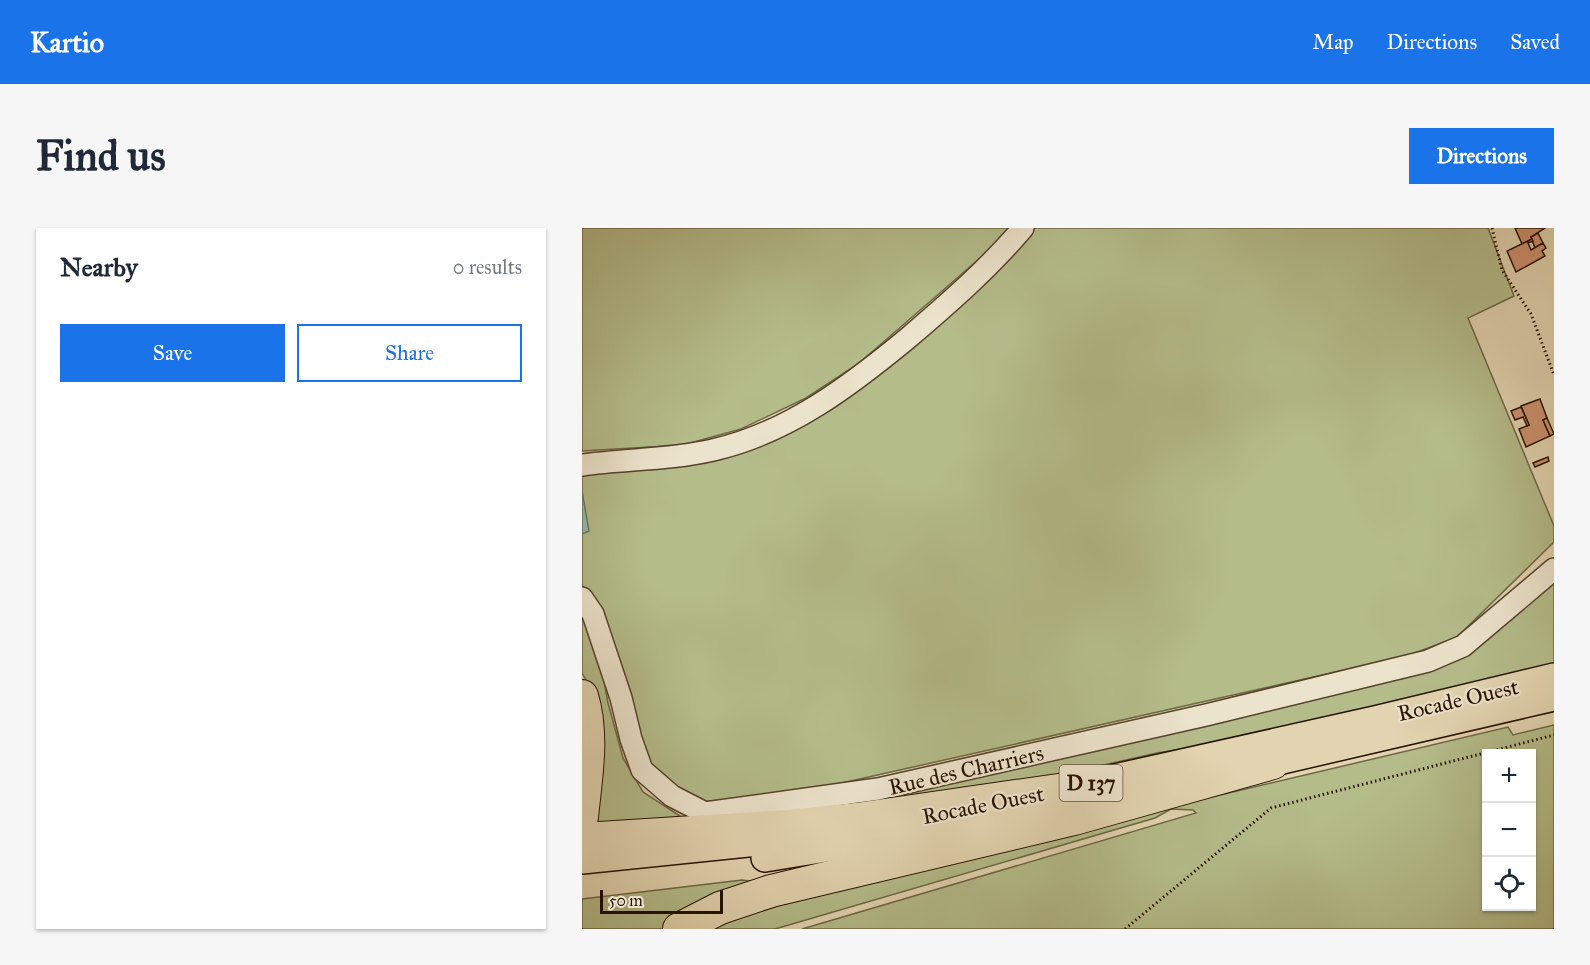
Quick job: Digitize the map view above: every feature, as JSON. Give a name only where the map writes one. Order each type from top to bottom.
[{"type":"highway","points":[[582,696],[589,734],[582,817]]},
{"type":"highway","points":[[679,929],[720,908],[771,891],[1074,819],[1273,763]]},
{"type":"highway","points":[[582,839],[623,856],[788,826],[857,819],[1072,788]]},
{"type":"main road","name":"Rocade Ouest","points":[[1072,788],[1554,677]]},
{"type":"main road","name":"Rocade Ouest","points":[[582,860],[623,856],[814,851],[1102,798],[1273,763],[1554,697]]},
{"type":"main road","name":"Rocade Ouest","points":[[582,876],[623,856]]},
{"type":"street","points":[[582,465],[651,460],[714,450],[748,440],[795,419],[842,390],[949,303],[997,259],[1023,228]]},
{"type":"street","name":"Rue des Charriers","points":[[582,598],[593,614],[642,770],[672,796],[705,813],[878,789],[1206,715],[1428,661],[1463,645],[1554,569]]},
{"type":"path","points":[[1492,228],[1503,270],[1531,314],[1554,375]]},
{"type":"path","points":[[1125,929],[1271,808],[1554,735]]},
{"type":"shaded area","points":[[582,228],[1010,228],[1001,240],[858,364],[806,398],[741,429],[683,445],[582,451]]},
{"type":"shaded area","points":[[1030,228],[1488,228],[1514,296],[1468,318],[1554,526],[1554,542],[1457,637],[1407,656],[833,785],[708,803],[675,790],[651,766],[637,739],[603,613],[582,585],[582,472],[783,431]]},
{"type":"shaded area","points":[[582,491],[589,531],[582,534]]},
{"type":"shaded area","points":[[1554,575],[1554,664],[1221,743],[1157,753],[1059,775],[857,811],[709,822],[1440,666]]},
{"type":"shaded area","points":[[582,608],[600,658],[608,703],[623,758],[643,792],[683,818],[587,826],[590,687],[582,673]]},
{"type":"shaded area","points":[[1554,725],[1554,929],[802,929],[1196,813],[1193,810],[1171,809],[1155,818],[775,929],[699,929],[760,904],[1508,727],[1513,735]]},
{"type":"shaded area","points":[[742,880],[763,883],[665,929],[582,929],[582,899]]},
{"type":"building","points":[[1515,228],[1545,228],[1522,244]]},
{"type":"building","points":[[1538,233],[1543,243],[1535,248],[1531,237]]},
{"type":"building","points":[[1532,239],[1533,241],[1528,243],[1531,250],[1543,243],[1546,248],[1542,251],[1545,256],[1516,272],[1507,251]]},
{"type":"building","points":[[1540,399],[1547,418],[1543,420],[1550,436],[1526,447],[1519,429],[1529,425],[1521,406]]},
{"type":"building","points":[[1521,407],[1529,425],[1527,426],[1523,417],[1515,420],[1511,411]]},
{"type":"building","points":[[1547,418],[1554,434],[1550,436],[1543,420]]},
{"type":"building","points":[[1548,457],[1549,461],[1535,467],[1533,463]]}]
